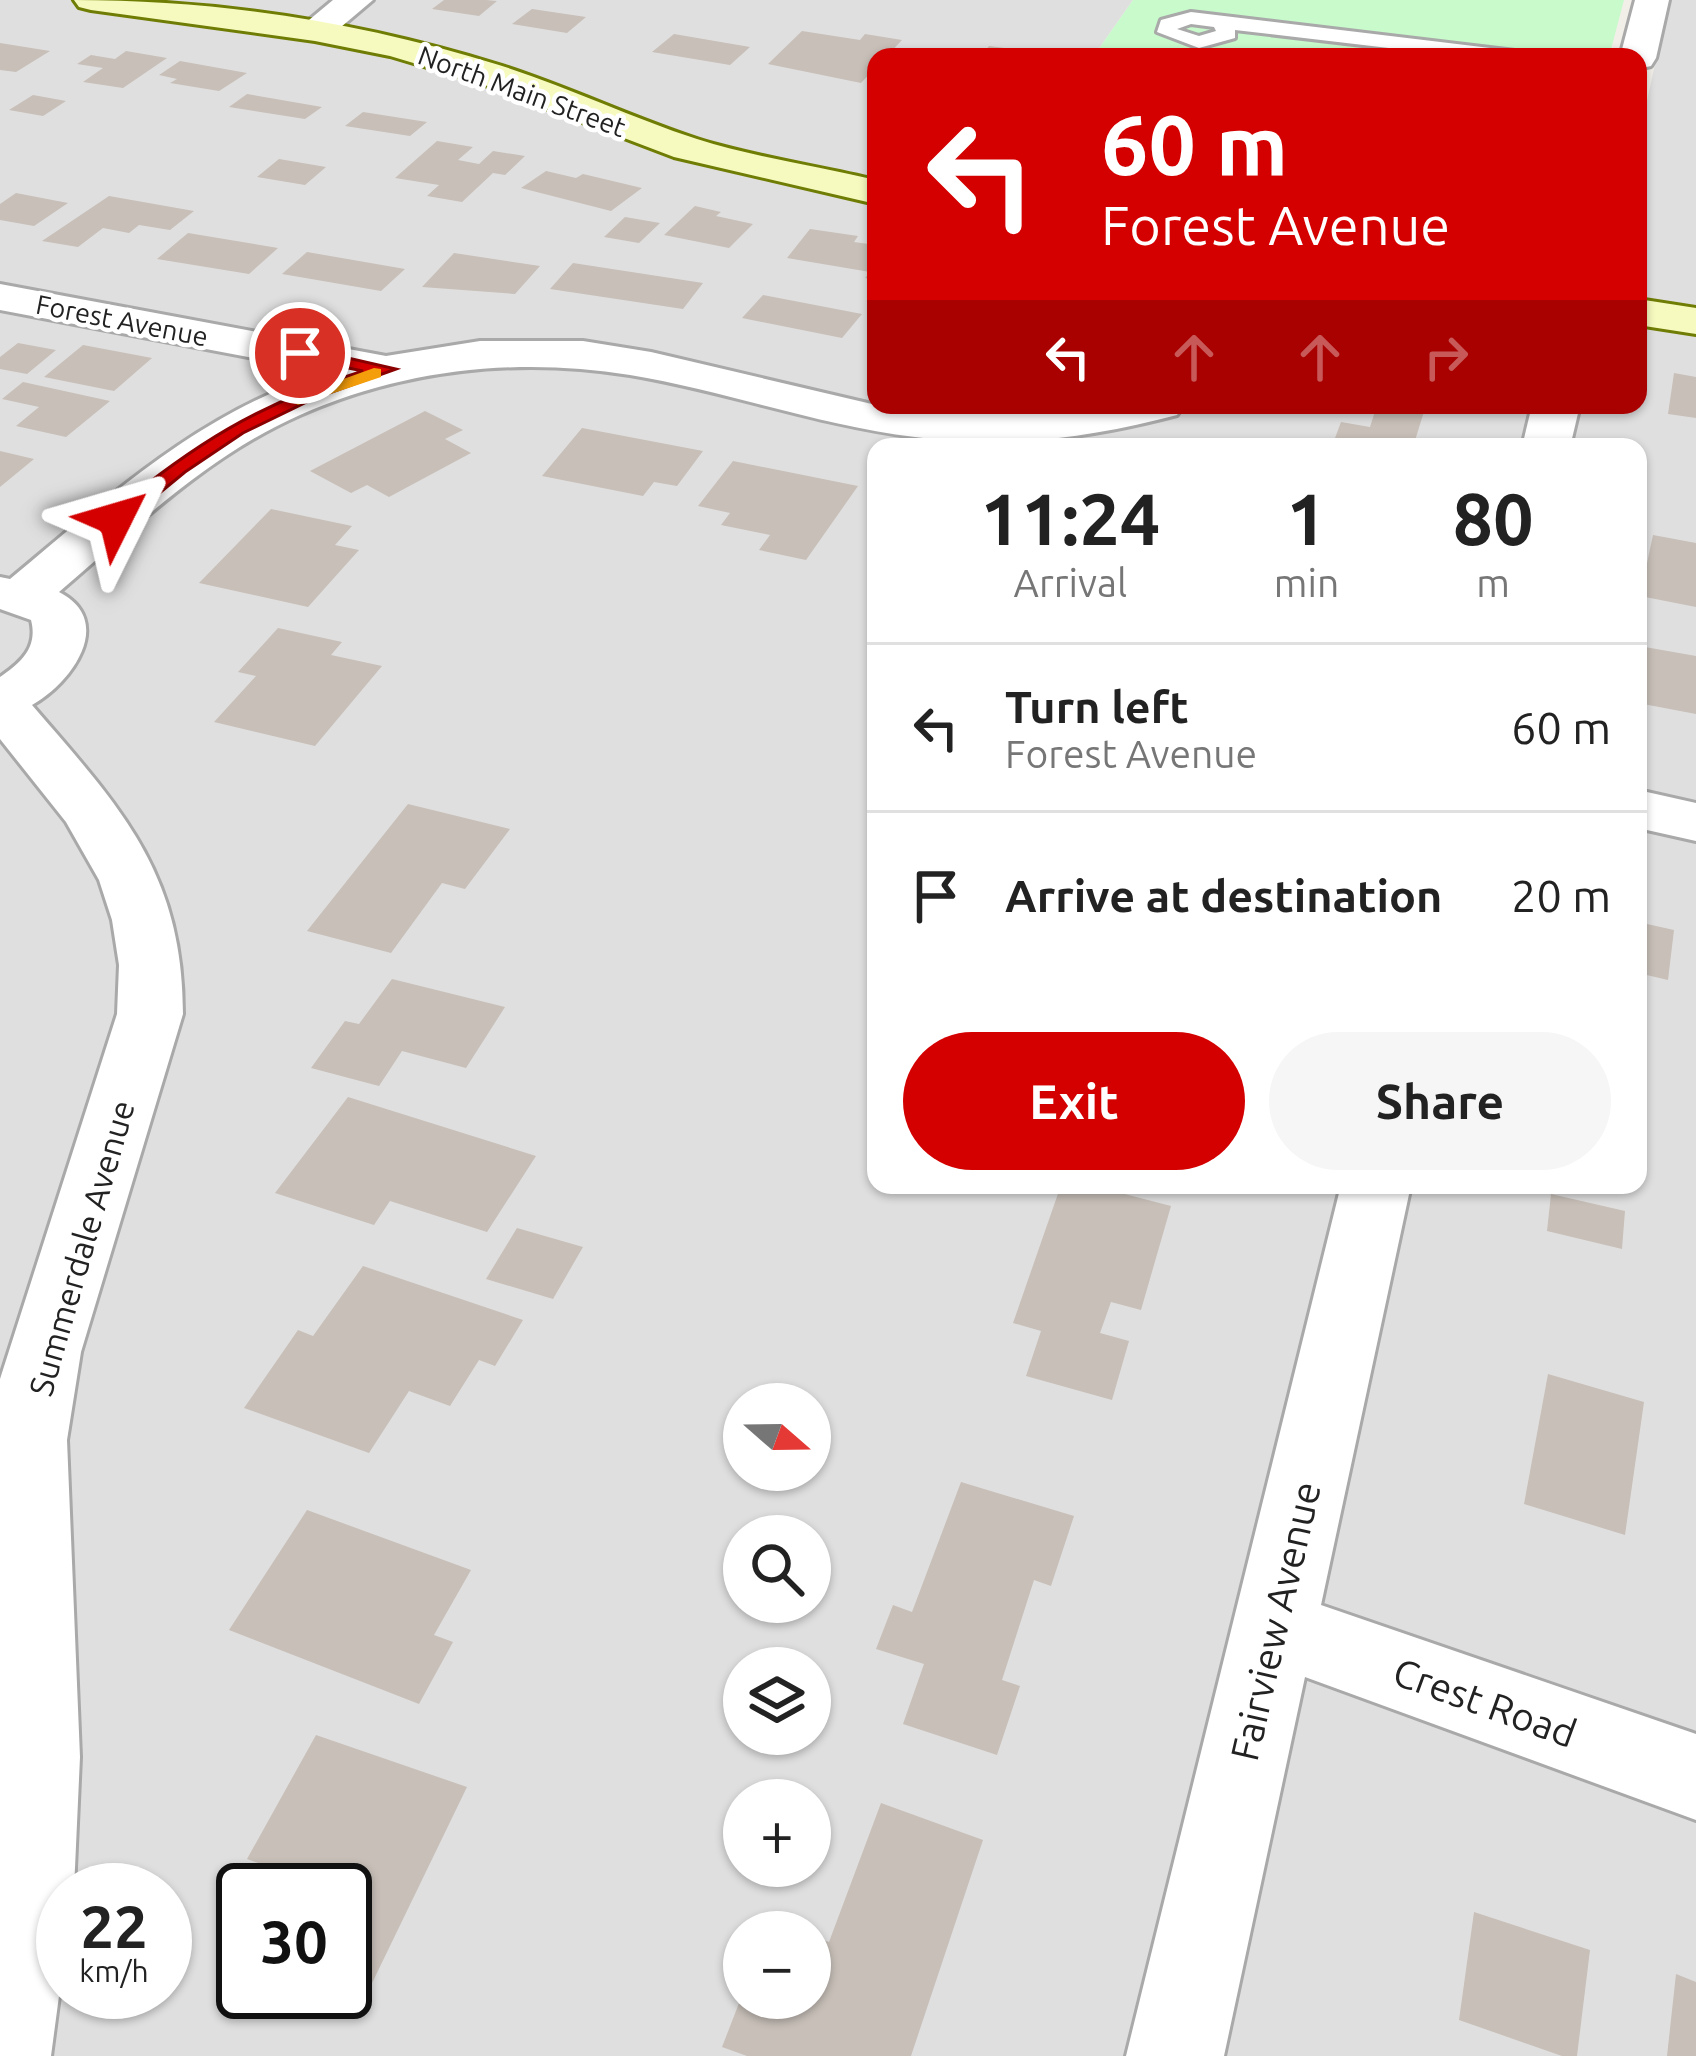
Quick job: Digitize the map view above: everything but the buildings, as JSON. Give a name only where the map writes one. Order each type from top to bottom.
[{"type":"street","name":"North Main Street","points":[[92,0],[315,30],[469,67],[688,149],[867,190]]},
{"type":"street","points":[[315,30],[356,0]]},
{"type":"street","points":[[1640,48],[1652,0]]},
{"type":"street","name":"Forest Avenue","points":[[0,297],[386,369]]},
{"type":"street","points":[[1647,313],[1696,321]]},
{"type":"street","points":[[11,594],[178,467],[236,429],[308,394],[386,369],[515,354],[630,362],[847,413],[952,428],[1038,428],[1132,414]]},
{"type":"street","points":[[0,701],[49,669],[63,645],[61,622],[44,604],[11,594]]},
{"type":"street","name":"Summerdale Avenue","points":[[0,701],[96,818],[130,880],[154,963],[149,1014],[43,1352],[28,1440],[36,1757],[33,1854],[2,2056]]},
{"type":"street","points":[[1647,811],[1696,822]]},
{"type":"street","name":"Fairview Avenue","points":[[1175,2056],[1374,1194]]},
{"type":"street","name":"Crest Road","points":[[1274,1627],[1696,1777]]},
{"type":"lane","points":[[1187,48],[1225,38],[1229,30],[1220,22],[1439,48]]},
{"type":"shaded area","points":[[0,0],[1133,0],[1099,48],[867,48],[867,414],[1540,414],[1534,438],[867,438],[867,1194],[1353,1194],[1146,2056],[0,2056]]},
{"type":"shaded area","points":[[1669,0],[1696,0],[1696,310],[1647,302],[1647,101]]},
{"type":"shaded area","points":[[1647,322],[1696,330],[1696,2056],[1207,2056],[1400,1194],[1647,1194],[1647,438],[1568,438],[1574,414],[1647,414]]},
{"type":"green space","points":[[1133,0],[1624,0],[1611,48],[1099,48]]},
{"type":"slow traffic","points":[[298,399],[374,373]]},
{"type":"route","points":[[116,519],[178,467],[236,429],[308,394],[386,369],[300,353]]}]
